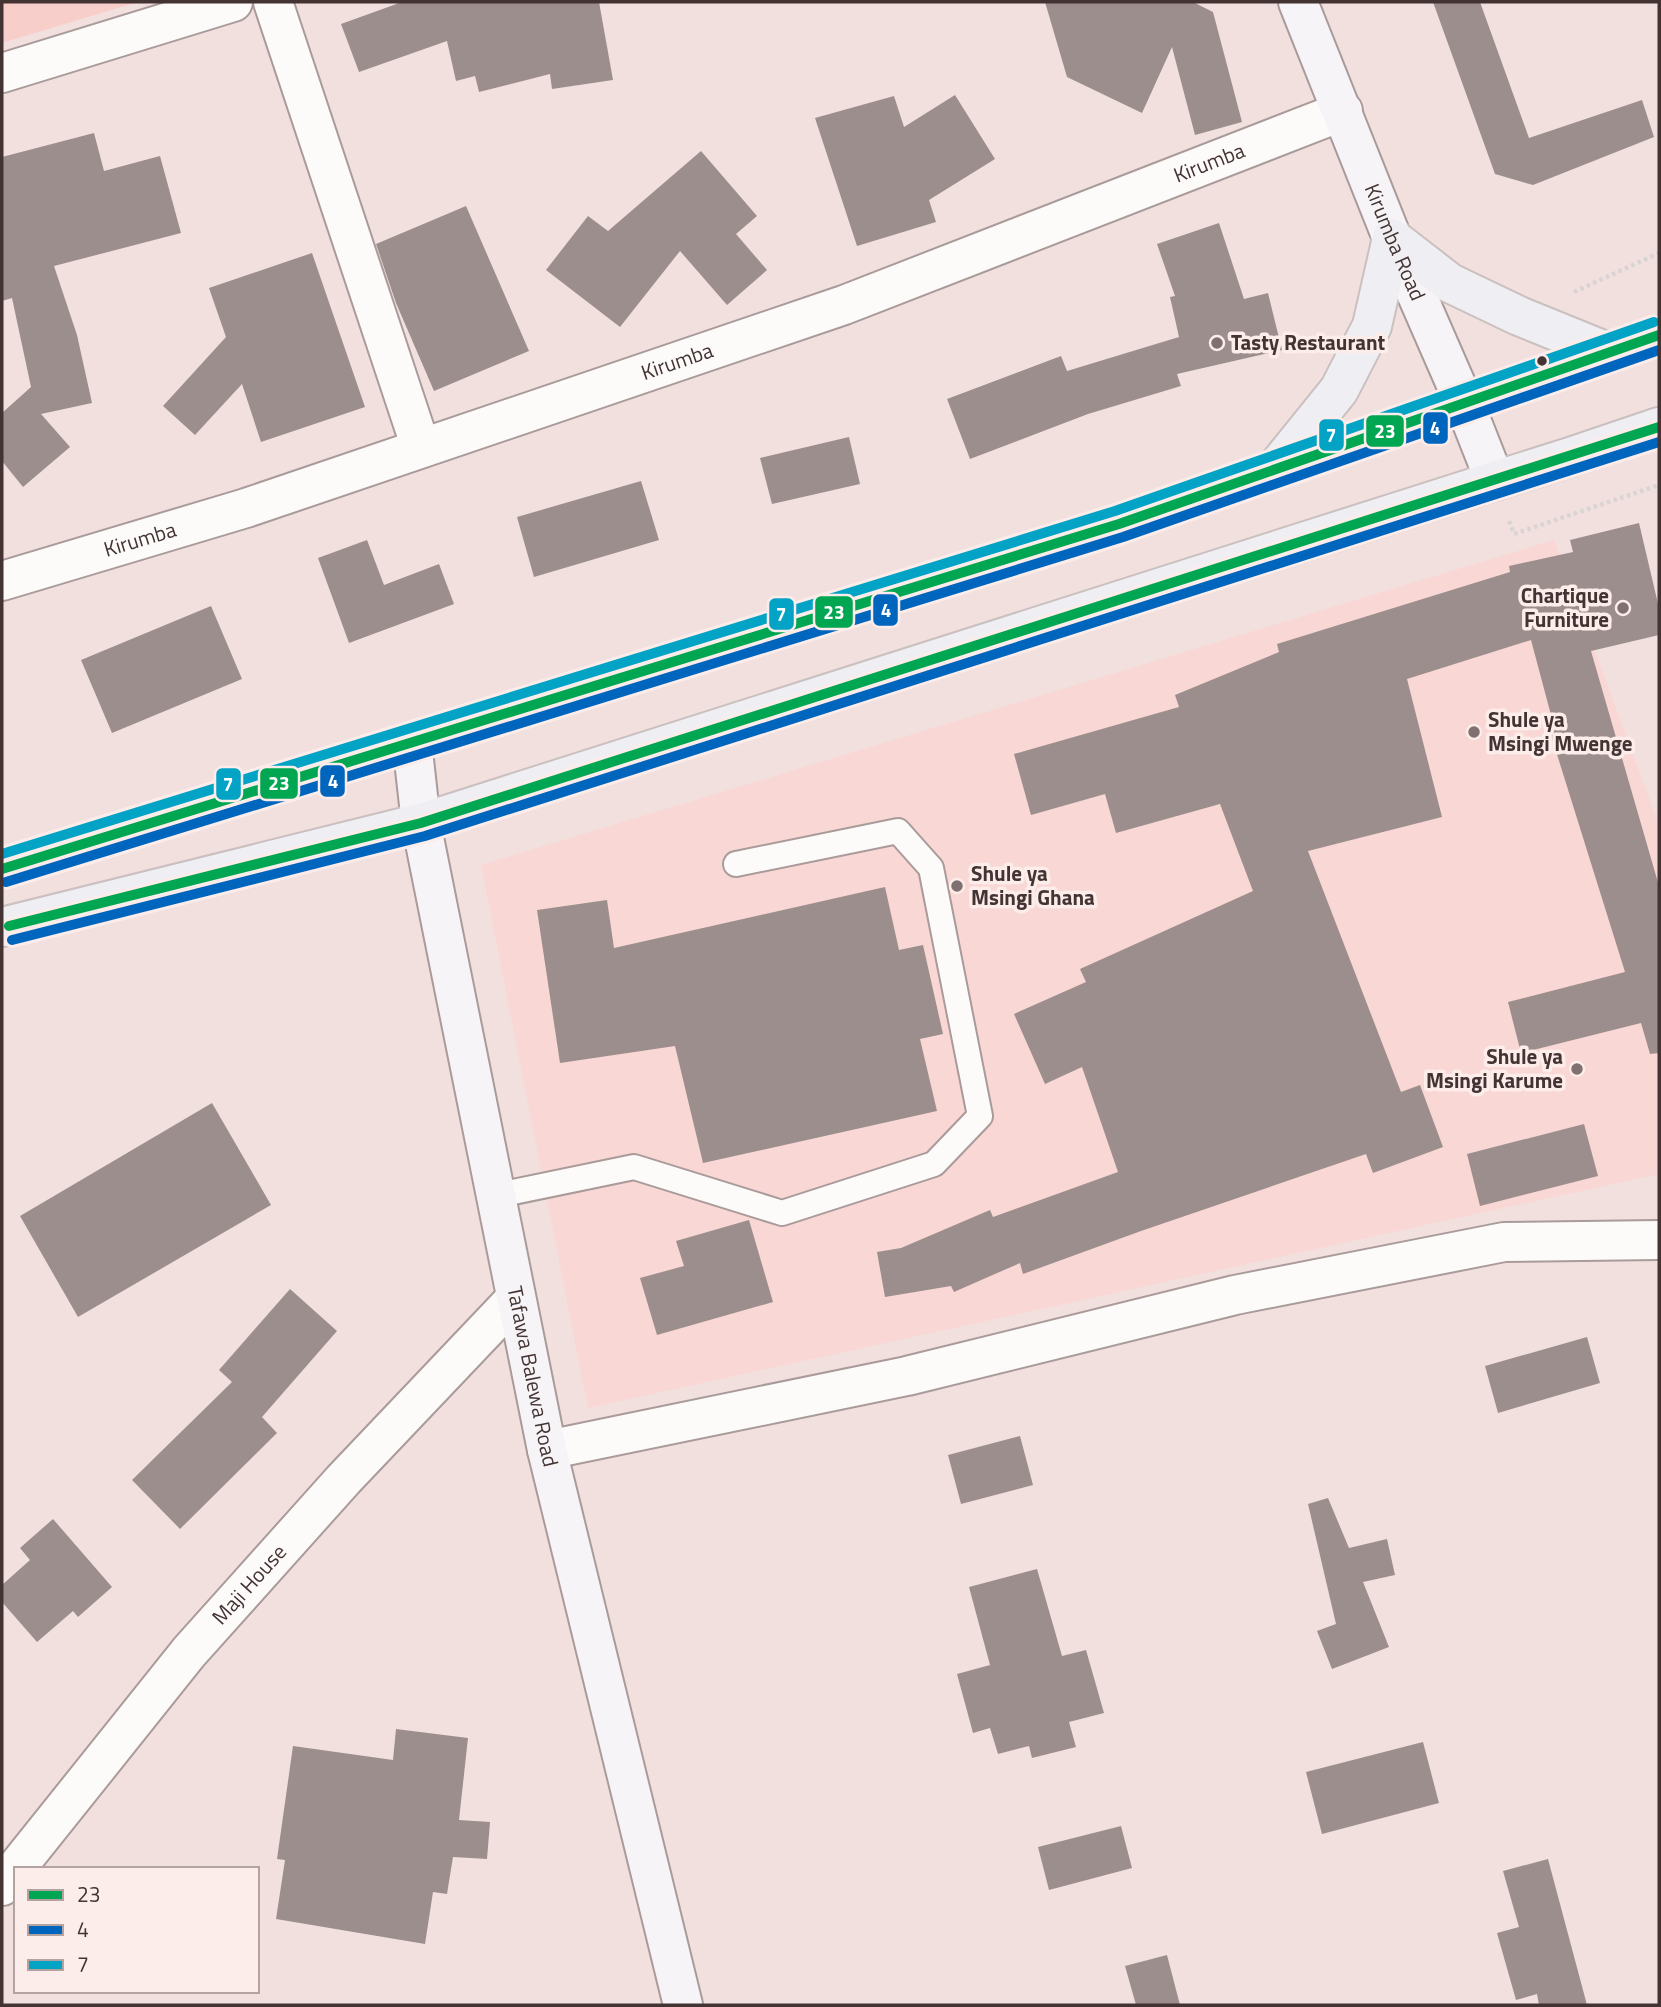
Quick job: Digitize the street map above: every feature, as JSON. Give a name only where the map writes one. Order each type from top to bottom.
[{"type":"main road","name":"Kirumba Road","points":[[1298,2],[1392,238],[1495,481]]},
{"type":"main road","points":[[1276,468],[1339,390],[1372,326],[1392,238],[1450,283],[1519,316],[1610,353]]},
{"type":"main road","points":[[2,869],[1119,524],[1659,335]]},
{"type":"main road","points":[[2,927],[421,823],[1495,481],[1659,426]]},
{"type":"main road","name":"Tafawa Balewa Road","points":[[412,742],[421,823],[547,1450],[683,2005]]},
{"type":"street","points":[[2,73],[233,2]]},
{"type":"street","points":[[273,2],[421,448]]},
{"type":"street","name":"Kirumba","points":[[2,582],[246,508],[844,305],[1343,111]]},
{"type":"street","points":[[547,1450],[907,1376],[1235,1295],[1504,1242],[1659,1240]]},
{"type":"street","name":"Maji House","points":[[17,1867],[189,1652],[344,1479],[515,1298]]},
{"type":"street","name":"Maji House","points":[[2,1886],[14,1871]]},
{"type":"lane","points":[[494,1196],[634,1167],[782,1213],[934,1164],[980,1116],[931,868],[898,831],[736,864]]},
{"type":"path","points":[[1519,316],[1659,253]]},
{"type":"path","points":[[1495,481],[1514,534],[1659,485]]},
{"type":"shaded area","points":[[2,2],[138,2],[2,43]]},
{"type":"shaded area","points":[[1554,540],[1659,825],[1659,1174],[588,1408],[481,865]]},
{"type":"building","points":[[402,2],[599,2],[613,80],[552,89],[550,74],[479,92],[475,76],[456,81],[447,41],[359,72],[341,24]]},
{"type":"building","points":[[1045,2],[1193,2],[1213,12],[1242,122],[1195,135],[1172,47],[1142,113],[1067,77]]},
{"type":"building","points":[[1433,2],[1480,2],[1529,138],[1642,100],[1654,137],[1533,185],[1495,174]]},
{"type":"building","points":[[955,95],[995,159],[929,200],[936,222],[857,246],[815,118],[894,96],[904,127]]},
{"type":"building","points":[[94,133],[104,171],[160,156],[181,233],[54,266],[77,335],[92,403],[41,414],[70,447],[23,487],[2,461],[2,413],[31,387],[12,298],[2,301],[2,157]]},
{"type":"building","points":[[701,151],[757,216],[736,234],[767,270],[727,305],[680,251],[620,327],[546,270],[588,216],[608,231]]},
{"type":"building","points":[[466,206],[529,351],[434,391],[396,303],[376,244]]},
{"type":"building","points":[[1219,223],[1244,299],[1268,293],[1282,350],[1177,374],[1181,386],[1088,414],[970,459],[947,399],[1061,356],[1067,371],[1179,337],[1170,297],[1175,296],[1157,244]]},
{"type":"building","points":[[312,253],[365,407],[261,442],[242,384],[195,435],[163,406],[226,337],[209,288]]},
{"type":"building","points":[[849,437],[860,484],[772,504],[760,458]]},
{"type":"building","points":[[641,481],[659,540],[534,577],[517,517]]},
{"type":"building","points":[[1639,523],[1659,608],[1659,635],[1591,651],[1659,886],[1659,1053],[1650,1054],[1641,1023],[1521,1053],[1508,1002],[1625,972],[1545,716],[1551,715],[1531,640],[1407,679],[1442,817],[1308,851],[1401,1092],[1420,1085],[1443,1147],[1373,1173],[1366,1154],[1023,1274],[1020,1263],[954,1292],[951,1286],[885,1297],[877,1252],[901,1248],[990,1210],[993,1217],[1118,1172],[1082,1067],[1045,1084],[1014,1014],[1086,982],[1080,969],[1253,891],[1220,804],[1116,833],[1105,794],[1031,815],[1014,754],[1179,707],[1175,695],[1279,652],[1277,644],[1510,572],[1509,566],[1573,552],[1570,540]]},
{"type":"building","points":[[367,540],[384,585],[439,564],[454,604],[349,643],[318,558]]},
{"type":"building","points":[[211,606],[242,679],[112,733],[81,660]]},
{"type":"building","points":[[885,887],[899,950],[923,945],[943,1034],[920,1039],[937,1111],[703,1163],[675,1046],[560,1063],[537,910],[607,900],[614,948]]},
{"type":"building","points":[[212,1103],[271,1205],[78,1317],[20,1216]]},
{"type":"building","points":[[1584,1124],[1598,1176],[1480,1206],[1467,1154]]},
{"type":"building","points":[[749,1220],[773,1302],[657,1335],[640,1278],[684,1266],[676,1241]]},
{"type":"building","points":[[290,1289],[337,1331],[262,1417],[277,1433],[180,1529],[132,1480],[232,1382],[219,1370]]},
{"type":"building","points":[[1587,1337],[1600,1383],[1498,1413],[1485,1366]]},
{"type":"building","points":[[1020,1436],[1033,1485],[961,1504],[948,1455]]},
{"type":"building","points":[[1328,1498],[1349,1548],[1387,1539],[1395,1575],[1363,1582],[1389,1647],[1332,1669],[1317,1631],[1336,1624],[1308,1504]]},
{"type":"building","points":[[53,1519],[112,1587],[78,1617],[73,1611],[37,1642],[2,1602],[2,1585],[30,1560],[20,1548]]},
{"type":"building","points":[[1037,1569],[1062,1656],[1086,1650],[1104,1713],[1069,1722],[1076,1747],[1032,1758],[1029,1746],[998,1754],[990,1728],[973,1733],[957,1674],[990,1665],[969,1587]]},
{"type":"building","points":[[396,1729],[468,1738],[459,1820],[490,1822],[487,1859],[453,1857],[447,1894],[433,1892],[425,1944],[276,1919],[285,1860],[277,1859],[293,1746],[393,1760]]},
{"type":"building","points":[[1423,1742],[1439,1803],[1322,1834],[1306,1772]]},
{"type":"building","points":[[1121,1826],[1132,1868],[1049,1890],[1038,1847]]},
{"type":"building","points":[[1548,1859],[1587,2005],[1539,2005],[1537,1994],[1516,2000],[1497,1933],[1519,1927],[1503,1871]]},
{"type":"building","points":[[1167,1955],[1180,2005],[1136,2005],[1125,1966]]},
{"type":"transit line","name":"7","points":[[2,854],[1115,511],[1654,322]]},
{"type":"transit line","name":"23","points":[[2,869],[1119,524],[1659,335]]},
{"type":"transit line","name":"4","points":[[6,882],[1123,537],[1659,350]]},
{"type":"transit line","name":"23","points":[[9,926],[421,823],[1659,427]]},
{"type":"transit line","name":"4","points":[[12,940],[425,836],[1659,442]]},
{"type":"place","name":"Tasty Restaurant","points":[[1217,343]]},
{"type":"place","name":"Chartique Furniture","points":[[1623,608]]},
{"type":"place","name":"Shule ya Msingi Mwenge","points":[[1474,732]]},
{"type":"place","name":"Shule ya Msingi Ghana","points":[[957,886]]},
{"type":"place","name":"Shule ya Msingi Karume","points":[[1577,1069]]}]
